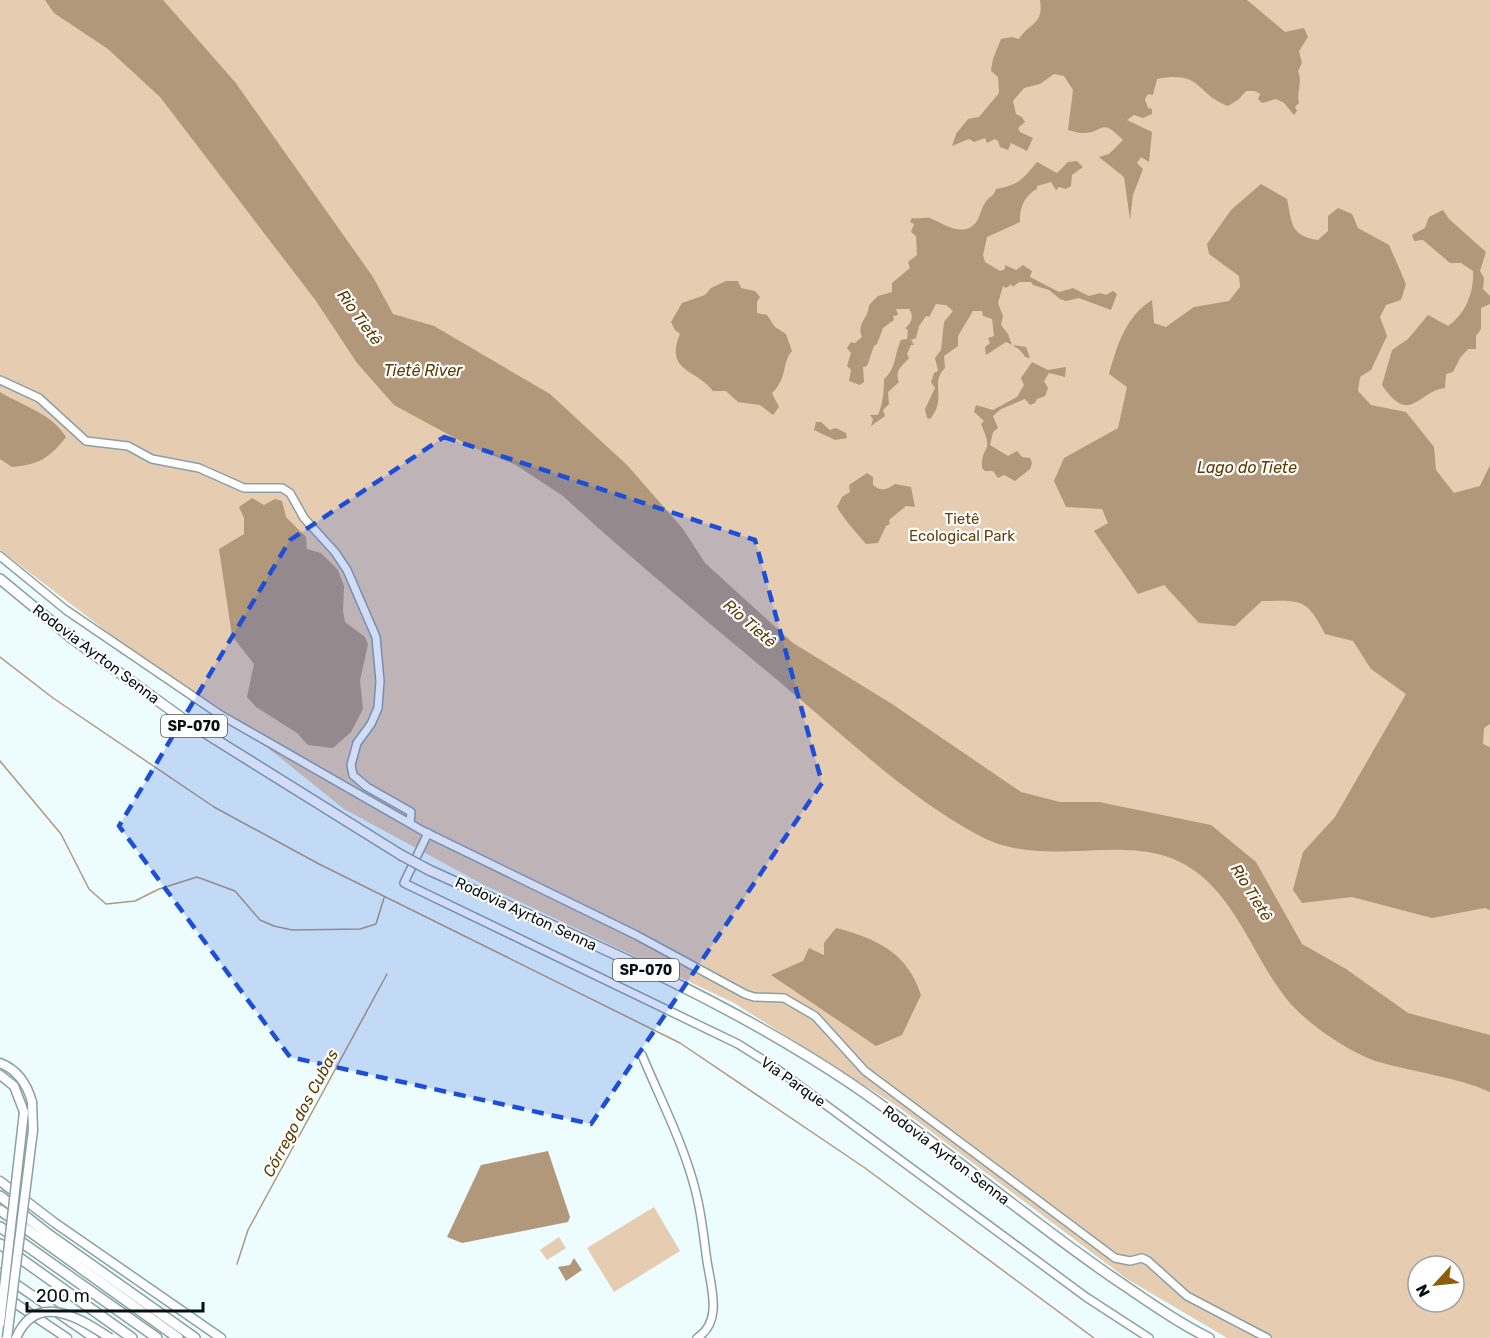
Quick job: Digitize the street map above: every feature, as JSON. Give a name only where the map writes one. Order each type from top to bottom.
[{"type":"highway","name":"Rodovia Ayrton Senna","points":[[0,579],[74,640],[186,722],[401,855],[704,996],[780,1037],[854,1086],[1074,1251],[1145,1299],[1209,1338]]},
{"type":"highway","points":[[0,1196],[48,1234],[195,1338]]},
{"type":"highway","points":[[0,1210],[178,1338]]},
{"type":"highway","points":[[0,1227],[157,1338]]},
{"type":"highway","points":[[0,1244],[132,1338]]},
{"type":"main road","points":[[0,1063],[21,1078],[32,1102],[33,1130],[7,1338]]},
{"type":"main road","points":[[0,1075],[14,1086],[24,1112],[0,1323]]},
{"type":"main road","points":[[0,1181],[65,1230],[220,1338]]},
{"type":"main road","points":[[0,1273],[94,1338]]},
{"type":"main road","points":[[0,1293],[67,1338]]},
{"type":"main road","points":[[16,1338],[22,1328],[34,1317],[53,1311],[78,1317],[110,1338]]},
{"type":"street","points":[[0,380],[39,398],[86,441],[128,446],[152,459],[199,468],[244,488],[282,488],[290,493],[304,519],[335,552],[346,570],[376,637],[379,699],[375,719],[357,743],[351,765],[353,775],[367,788],[411,812],[410,822]]},
{"type":"street","points":[[0,556],[66,610],[210,708],[428,833],[636,935],[745,994],[754,997],[784,998],[806,1011],[820,1020],[840,1046],[865,1071],[1116,1258],[1130,1261],[1142,1258],[1148,1261],[1187,1296],[1267,1338]]},
{"type":"street","name":"Via Parque","points":[[428,833],[404,883],[738,1044],[773,1066],[1086,1297],[1149,1338]]},
{"type":"street","points":[[642,1055],[698,1197],[713,1299],[711,1322],[697,1338]]},
{"type":"highlighted area","points":[[444,437],[755,540],[822,783],[591,1124],[290,1057],[119,826],[290,540]]},
{"type":"green space","name":"Tietê Ecological Park","points":[[0,0],[1490,0],[1490,1338],[1227,1338],[1127,1279],[897,1106],[734,1003],[484,885],[344,809],[212,703],[148,663],[0,550]]},
{"type":"green space","points":[[654,1207],[680,1251],[614,1292],[587,1248]]},
{"type":"green space","points":[[559,1237],[566,1248],[547,1260],[540,1250]]},
{"type":"water","name":"Tietê River","points":[[45,0],[163,0],[235,82],[373,277],[393,314],[434,326],[550,394],[627,465],[683,529],[705,563],[793,643],[892,704],[1021,792],[1060,802],[1099,802],[1211,825],[1256,862],[1302,944],[1346,969],[1408,1013],[1490,1035],[1490,1092],[1449,1078],[1368,1058],[1318,1029],[1297,1011],[1277,986],[1223,899],[1195,871],[1170,858],[1144,851],[1033,851],[1005,846],[953,821],[906,788],[861,751],[649,572],[563,496],[516,465],[464,443],[394,405],[357,363],[316,301],[160,97],[108,49],[54,13]]},
{"type":"water","points":[[1040,0],[1247,0],[1285,32],[1304,28],[1308,37],[1299,51],[1302,63],[1298,71],[1300,80],[1299,103],[1295,107],[1297,111],[1294,115],[1284,103],[1276,99],[1262,103],[1258,99],[1260,94],[1255,91],[1246,91],[1228,106],[1217,101],[1191,80],[1172,77],[1157,79],[1153,95],[1148,94],[1145,99],[1148,108],[1152,109],[1152,114],[1143,118],[1134,115],[1127,120],[1152,132],[1149,162],[1141,157],[1137,163],[1143,169],[1133,195],[1130,220],[1124,177],[1099,157],[1109,154],[1123,140],[1106,127],[1083,133],[1068,130],[1073,90],[1064,76],[1054,74],[1040,84],[1024,88],[1013,101],[1016,114],[1025,122],[1018,128],[1020,132],[1033,138],[1027,151],[1011,143],[1008,150],[1000,147],[995,139],[987,143],[985,138],[974,142],[969,139],[952,146],[956,134],[968,119],[979,117],[999,93],[998,77],[991,71],[1001,39],[1012,37],[1019,39],[1038,19],[1041,8]]},
{"type":"water","points":[[1077,161],[1083,167],[1072,175],[1071,186],[1066,189],[1059,187],[1056,190],[1051,182],[1037,186],[1037,189],[1024,202],[1020,222],[987,237],[983,255],[985,262],[1000,271],[1005,269],[1005,265],[1016,270],[1023,265],[1032,271],[1030,277],[1059,292],[1073,288],[1089,296],[1100,293],[1106,295],[1113,291],[1117,294],[1111,310],[1079,298],[1066,301],[1060,299],[1049,290],[1033,285],[1031,282],[1020,282],[1006,288],[1003,286],[998,303],[1003,316],[1001,325],[1012,345],[1006,342],[986,355],[985,347],[990,343],[988,338],[994,336],[992,319],[983,316],[982,311],[973,311],[958,336],[958,346],[944,356],[945,368],[938,380],[938,404],[930,419],[927,418],[925,409],[935,388],[931,382],[934,373],[938,371],[935,358],[941,350],[944,322],[953,311],[946,305],[936,304],[929,317],[926,316],[919,326],[916,338],[911,340],[914,345],[911,345],[907,354],[909,358],[898,371],[899,382],[888,392],[889,404],[883,410],[885,416],[871,426],[873,419],[870,415],[878,415],[883,397],[884,379],[893,366],[901,340],[907,339],[908,330],[905,328],[912,319],[909,309],[896,309],[898,315],[893,316],[894,320],[883,328],[867,366],[863,367],[864,382],[860,385],[849,381],[851,370],[847,366],[851,353],[847,348],[851,342],[855,343],[862,337],[861,328],[869,305],[878,296],[892,292],[892,283],[910,268],[908,262],[917,255],[916,236],[911,232],[914,224],[910,222],[912,218],[930,218],[955,229],[966,229],[976,222],[985,203],[996,189],[1020,180],[1037,162],[1057,173],[1068,162]]},
{"type":"water","name":"Lago do Tiete","points":[[1261,184],[1287,199],[1294,227],[1302,235],[1318,240],[1328,231],[1328,216],[1338,208],[1352,214],[1358,228],[1389,245],[1406,284],[1401,300],[1386,305],[1380,317],[1387,336],[1371,370],[1360,377],[1358,391],[1371,405],[1406,412],[1434,447],[1436,470],[1454,493],[1480,486],[1490,465],[1490,724],[1484,728],[1483,744],[1490,747],[1490,910],[1485,908],[1432,918],[1352,897],[1302,903],[1293,890],[1303,852],[1335,817],[1406,694],[1371,669],[1353,641],[1325,634],[1313,613],[1301,604],[1286,601],[1262,601],[1235,626],[1199,623],[1164,585],[1138,594],[1094,531],[1108,523],[1102,509],[1066,507],[1054,481],[1064,458],[1118,428],[1127,387],[1109,374],[1119,342],[1135,314],[1152,300],[1154,323],[1166,327],[1194,307],[1229,301],[1240,287],[1239,276],[1209,254],[1207,244],[1231,210]]},
{"type":"water","points":[[1443,210],[1449,219],[1486,252],[1480,271],[1484,278],[1483,289],[1490,296],[1490,304],[1481,308],[1481,329],[1476,336],[1476,349],[1468,349],[1453,372],[1446,374],[1445,388],[1436,390],[1414,403],[1400,404],[1382,385],[1392,350],[1408,339],[1428,315],[1448,326],[1464,309],[1472,287],[1473,271],[1461,263],[1450,263],[1423,240],[1414,241],[1412,235],[1425,228],[1429,217]]},
{"type":"water","points":[[726,281],[738,281],[741,288],[755,291],[760,297],[757,302],[757,313],[767,315],[775,327],[786,334],[792,351],[783,376],[772,393],[779,407],[773,415],[760,405],[738,402],[726,391],[713,391],[684,368],[676,356],[680,334],[671,322],[682,303],[705,295],[711,288]]},
{"type":"water","points":[[1012,345],[1026,347],[1030,358],[1025,357]]},
{"type":"water","points":[[1032,362],[1048,370],[1066,367],[1065,377],[1049,373],[1044,381],[1048,388],[1045,396],[1030,405],[1025,399],[1001,409],[993,416],[998,428],[993,432],[990,445],[1008,456],[1017,451],[1022,457],[1030,458],[1032,463],[1030,469],[1015,481],[1004,475],[998,478],[993,471],[985,471],[982,468],[987,440],[981,424],[984,421],[974,412],[976,405],[993,410],[1017,397],[1024,385],[1021,378]]},
{"type":"water","points":[[0,392],[44,416],[60,429],[66,437],[54,451],[36,462],[12,467],[0,459]]},
{"type":"water","points":[[816,422],[821,422],[830,430],[836,428],[846,433],[847,438],[835,440],[814,430]]},
{"type":"water","points":[[867,473],[873,477],[873,485],[879,489],[886,489],[895,484],[911,487],[915,507],[906,506],[889,520],[890,524],[886,526],[878,543],[866,544],[837,507],[842,497],[850,492],[849,485]]},
{"type":"water","points":[[252,498],[264,505],[275,499],[282,501],[286,517],[306,537],[307,549],[321,553],[338,570],[344,586],[345,622],[365,637],[368,644],[360,681],[363,709],[351,732],[333,748],[308,745],[297,733],[256,707],[247,697],[254,664],[232,636],[219,549],[244,534],[244,518],[239,507]]},
{"type":"water","points":[[836,928],[865,937],[889,949],[908,968],[921,995],[902,1035],[876,1046],[771,975],[803,961],[809,948],[824,955],[824,943]]},
{"type":"water","points":[[548,1151],[570,1217],[568,1222],[462,1243],[447,1237],[481,1165]]},
{"type":"water","points":[[574,1258],[582,1270],[566,1281],[558,1267],[570,1265]]},
{"type":"waterway","points":[[0,657],[53,698],[214,807],[319,864],[680,1043],[865,1168],[1094,1338]]},
{"type":"waterway","points":[[0,761],[61,834],[89,889],[106,904],[135,901],[159,889],[197,877],[235,891],[260,920],[274,926],[292,930],[360,929],[376,924],[384,898]]},
{"type":"waterway","name":"Córrego dos Cubas","points":[[237,1264],[248,1230],[387,974]]},
{"type":"water label","name":"Rio Tietê","points":[[360,317]]},
{"type":"water label","name":"Rio Tietê","points":[[750,623]]},
{"type":"water label","name":"Rio Tietê","points":[[1252,892]]}]
